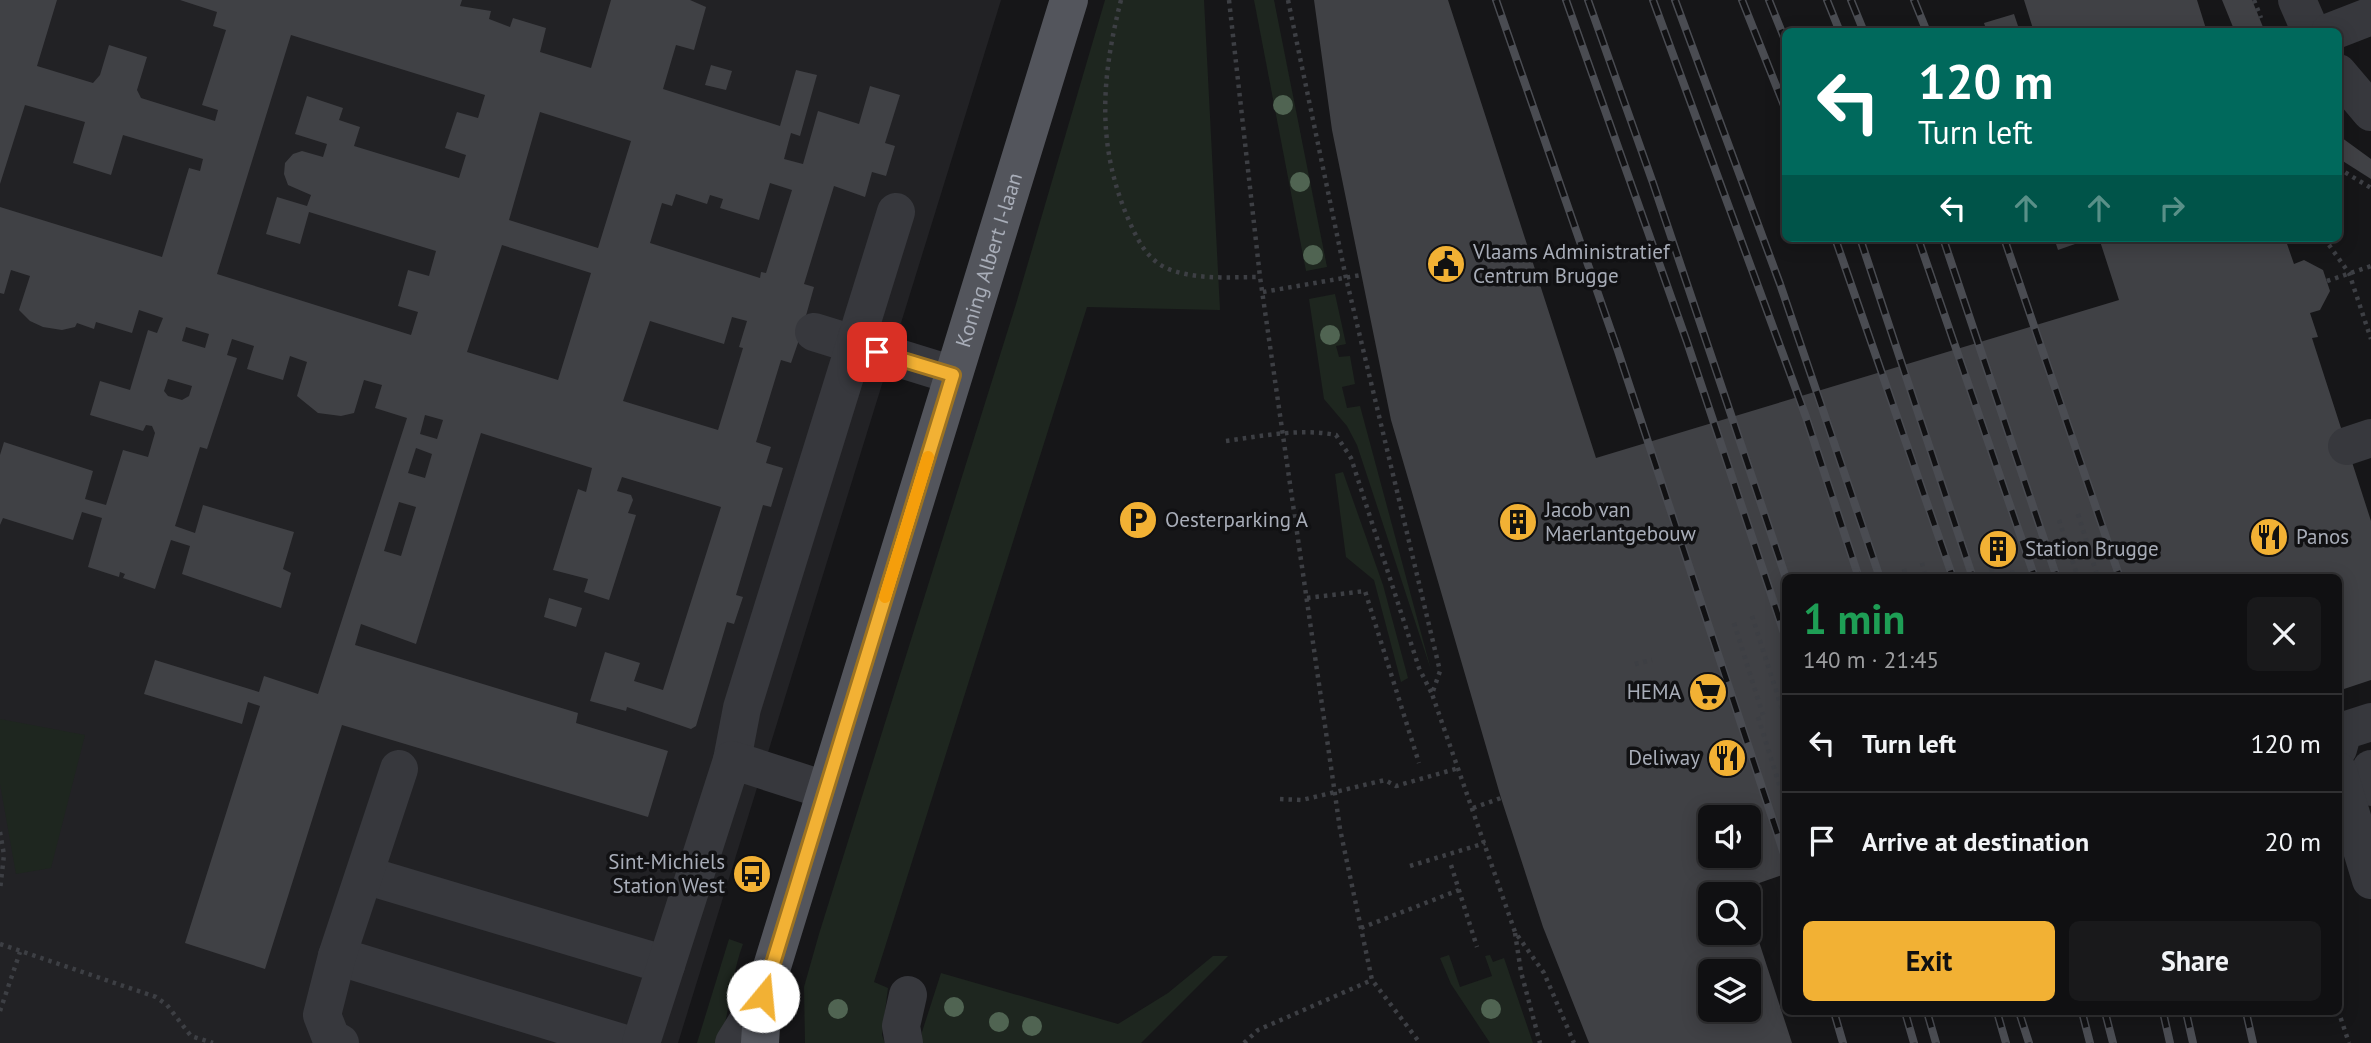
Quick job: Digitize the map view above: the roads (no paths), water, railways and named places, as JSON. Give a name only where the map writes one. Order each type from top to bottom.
[{"type":"main road","name":"Koning Albert I-laan","points":[[760,1043],[763,996],[1069,0]]},
{"type":"street","points":[[2297,0],[2309,28]]},
{"type":"street","points":[[2340,28],[2371,16]]},
{"type":"street","points":[[2351,76],[2371,112]]},
{"type":"street","points":[[641,1043],[732,760],[741,708],[896,212]]},
{"type":"street","points":[[814,332],[953,375]]},
{"type":"street","points":[[732,760],[825,790]]},
{"type":"street","points":[[340,1043],[331,1038],[322,1015],[337,956],[399,769]]},
{"type":"street","points":[[2371,769],[2371,787]]},
{"type":"street","points":[[2342,784],[2371,880]]},
{"type":"street","points":[[365,875],[666,965]]},
{"type":"street","points":[[337,956],[622,1043]]},
{"type":"street","points":[[904,1043],[901,1026],[908,995]]},
{"type":"street","points":[[733,1043],[763,996]]},
{"type":"railway","points":[[1496,0],[1618,351],[1782,848]]},
{"type":"railway","points":[[1566,0],[1687,342],[1782,627]]},
{"type":"railway","points":[[1588,0],[1653,183],[1785,574]]},
{"type":"railway","points":[[1653,0],[1806,417],[1858,574]]},
{"type":"railway","points":[[1675,0],[1780,284],[1879,574]]},
{"type":"railway","points":[[1742,0],[1782,100]]},
{"type":"railway","points":[[1769,0],[1782,32]]},
{"type":"railway","points":[[1827,0],[1838,28]]},
{"type":"railway","points":[[1851,0],[1862,28]]},
{"type":"railway","points":[[1914,0],[1925,28]]},
{"type":"railway","points":[[1836,242],[1952,574]]},
{"type":"railway","points":[[1861,242],[1972,574]]},
{"type":"railway","points":[[1919,242],[2034,574]]},
{"type":"railway","points":[[1944,242],[2056,574]]},
{"type":"railway","points":[[2005,242],[2119,574]]},
{"type":"railway","points":[[1835,1015],[1843,1043]]},
{"type":"railway","points":[[1906,1015],[1914,1043]]},
{"type":"railway","points":[[1928,1015],[1936,1043]]},
{"type":"railway","points":[[1998,1015],[2006,1043]]},
{"type":"railway","points":[[2020,1015],[2029,1043]]},
{"type":"railway","points":[[2083,1015],[2090,1043]]},
{"type":"railway","points":[[2106,1015],[2113,1043]]},
{"type":"railway","points":[[2164,1015],[2170,1043]]},
{"type":"railway","points":[[2187,1015],[2193,1043]]},
{"type":"railway","points":[[2247,1015],[2253,1043]]},
{"type":"place","name":"Vlaams Administratief Centrum Brugge","points":[[1446,264]]},
{"type":"place","name":"Oesterparking A","points":[[1138,520]]},
{"type":"place","name":"Jacob van Maerlantgebouw","points":[[1518,522]]},
{"type":"place","name":"Panos","points":[[2269,537]]},
{"type":"place","name":"Station Brugge","points":[[1998,549]]},
{"type":"place","name":"HEMA","points":[[1708,692]]},
{"type":"place","name":"Deliway","points":[[1727,758]]},
{"type":"place","name":"Sint-Michiels Station West","points":[[752,874]]}]
